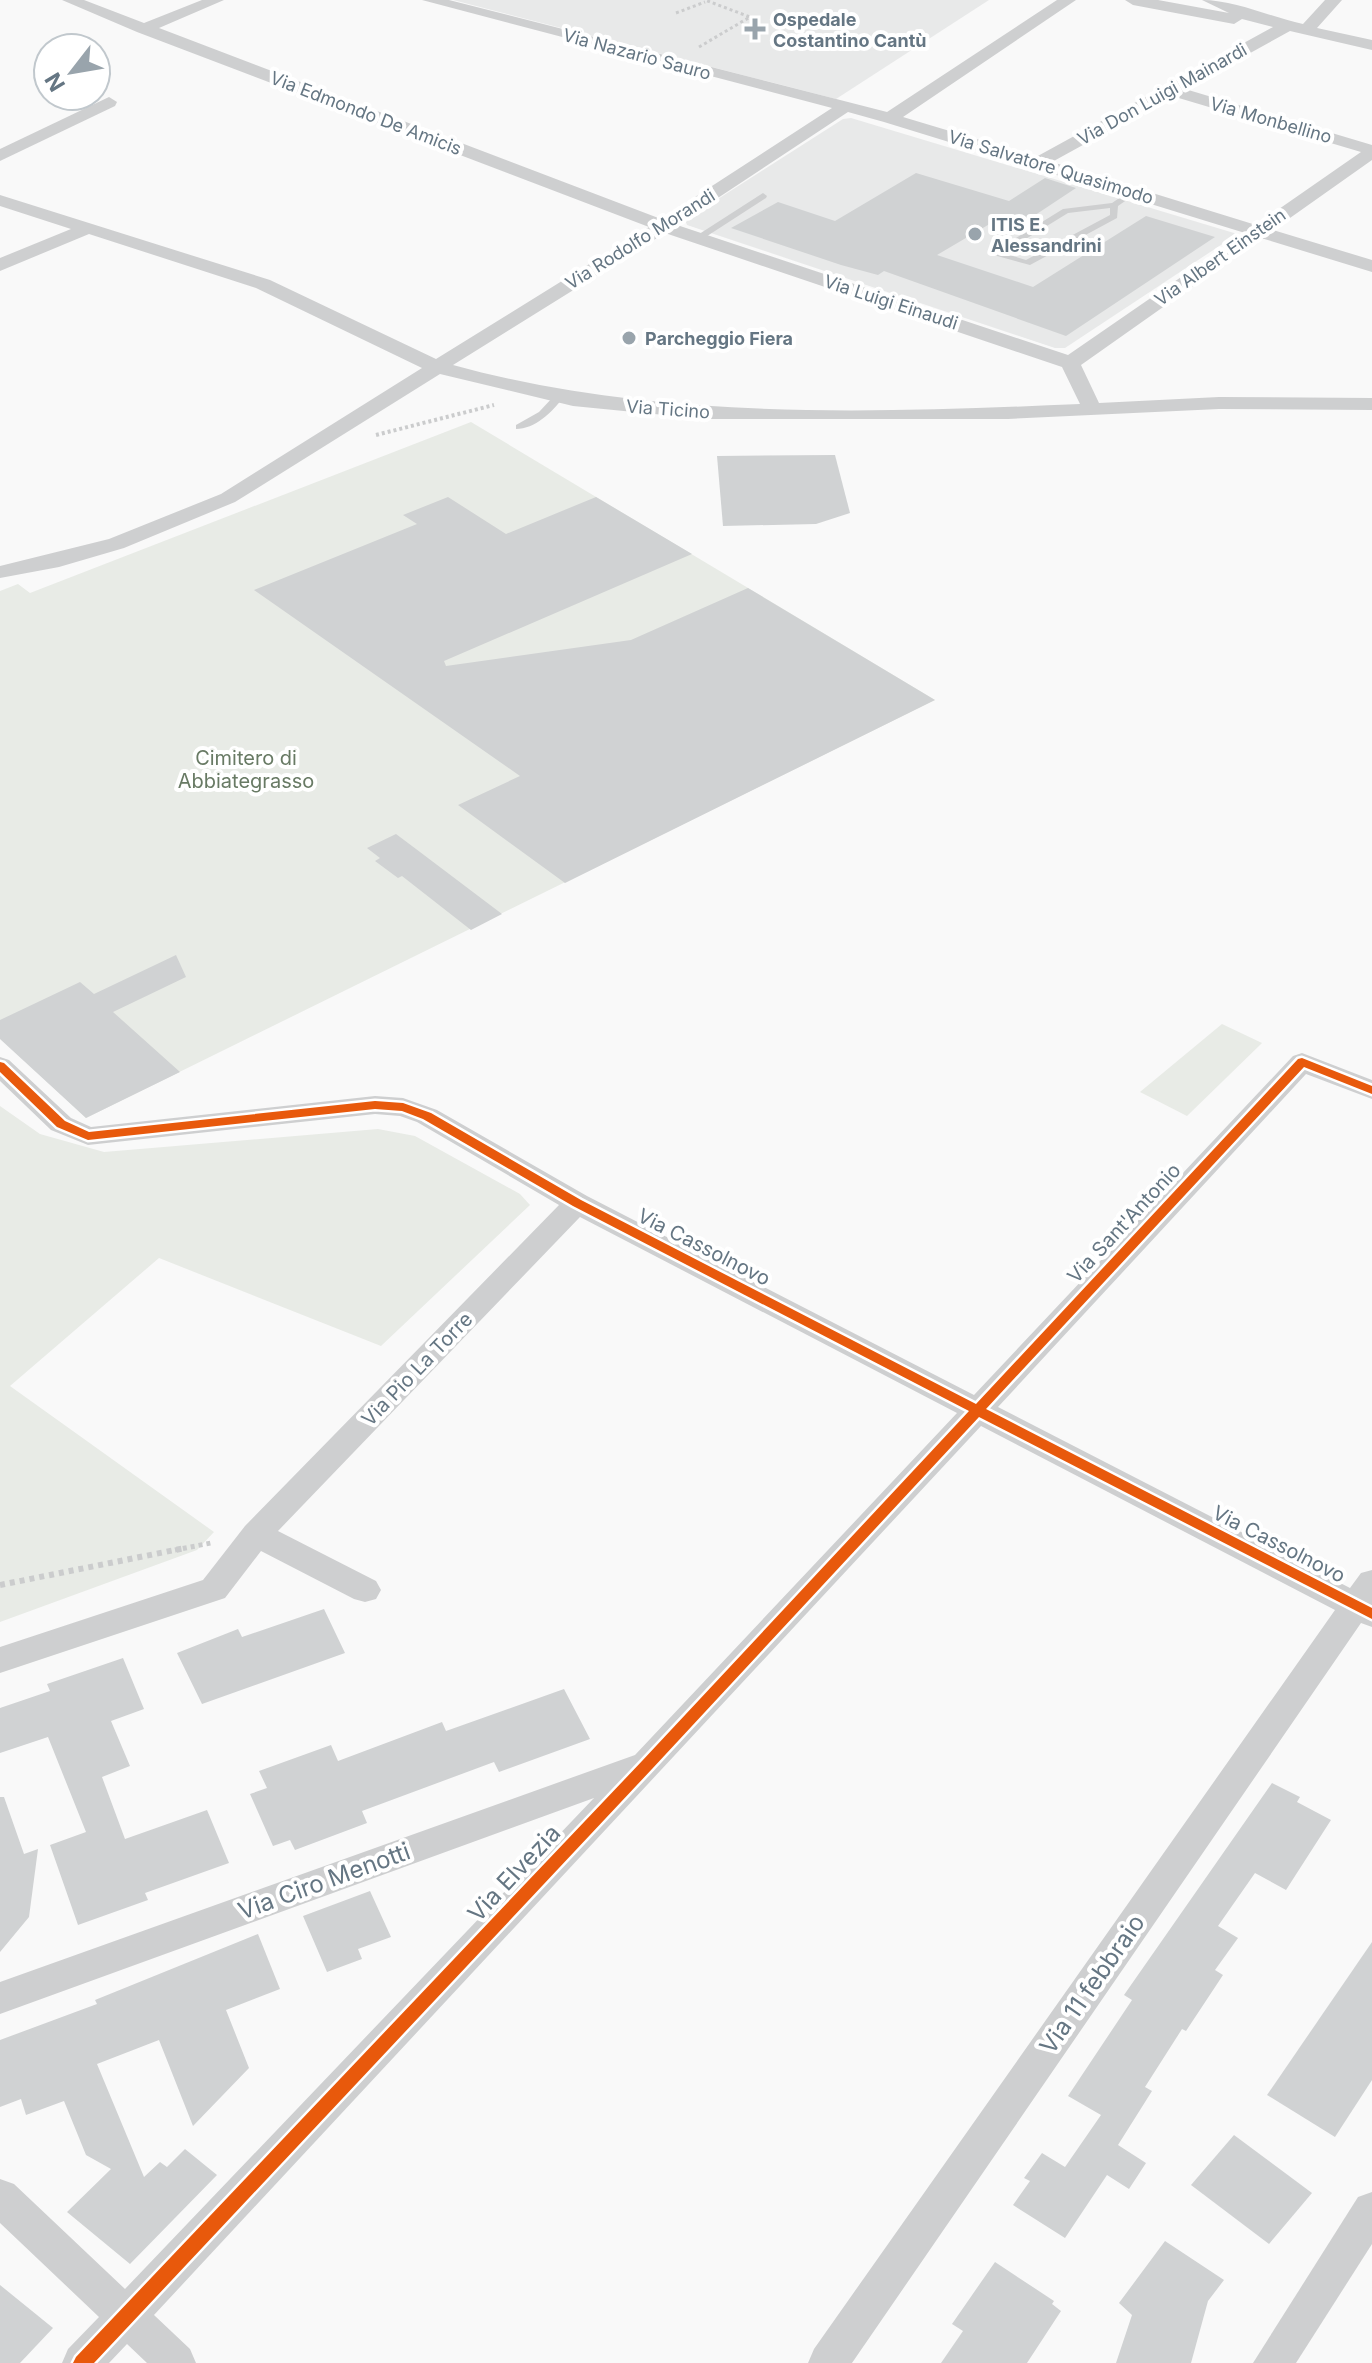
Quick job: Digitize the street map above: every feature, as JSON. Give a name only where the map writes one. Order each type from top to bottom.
[{"type":"street","name":"Via Edmondo De Amicis","points":[[70,0],[663,226]]},
{"type":"street","points":[[143,29],[216,0]]},
{"type":"street","name":"Via Nazario Sauro","points":[[430,0],[843,108]]},
{"type":"street","points":[[890,118],[1068,0]]},
{"type":"street","points":[[1133,0],[1216,17],[1254,18]]},
{"type":"street","points":[[1210,0],[1285,27],[1372,45]]},
{"type":"street","points":[[1306,30],[1334,0]]},
{"type":"street","name":"Via Don Luigi Mainardi","points":[[1040,162],[1285,27]]},
{"type":"street","name":"Via Monbellino","points":[[1170,90],[1372,151]]},
{"type":"street","name":"Via Salvatore Quasimodo","points":[[843,108],[890,118],[1040,162],[1372,266]]},
{"type":"street","name":"Via Rodolfo Morandi","points":[[0,572],[69,558],[137,537],[228,498],[365,415],[434,366],[663,226],[843,108]]},
{"type":"street","points":[[0,156],[89,112]]},
{"type":"street","name":"Via Albert Einstein","points":[[1070,363],[1372,151]]},
{"type":"street","name":"Via Ticino","points":[[0,200],[263,284],[434,366],[558,398],[639,408],[734,414],[1093,410],[1219,403],[1372,404]]},
{"type":"street","name":"Via Luigi Einaudi","points":[[663,226],[1070,363]]},
{"type":"street","points":[[0,265],[90,227]]},
{"type":"street","points":[[1070,363],[1093,410]]},
{"type":"street","name":"Via Sant'Antonio","points":[[976,1411],[1302,1062],[1372,1090]]},
{"type":"street","name":"Via Cassolnovo","points":[[0,1066],[61,1124],[88,1136],[375,1105],[403,1107],[427,1116],[577,1203],[976,1411],[1366,1600]]},
{"type":"street","name":"Via Pio La Torre","points":[[0,1660],[214,1589],[256,1534],[577,1203]]},
{"type":"street","name":"Via Elvezia","points":[[82,2363],[647,1765],[976,1411]]},
{"type":"street","points":[[256,1534],[365,1590]]},
{"type":"street","name":"Via 11 febbraio","points":[[828,2363],[1366,1600]]},
{"type":"street","name":"Via Ciro Menotti","points":[[0,1998],[647,1765]]},
{"type":"street","points":[[0,2197],[176,2363]]},
{"type":"street","points":[[1273,2363],[1372,2210]]},
{"type":"lane","points":[[1114,205],[1114,216],[1027,263],[995,254],[1066,211],[1114,205],[1134,192]]},
{"type":"lane","points":[[698,238],[763,196]]},
{"type":"lane","points":[[520,427],[543,414],[558,398]]},
{"type":"path","points":[[671,63],[750,17],[705,1],[676,13]]},
{"type":"path","points":[[0,1585],[256,1534]]},
{"type":"shaded area","name":"Ospedale Costantino Cantù","points":[[453,0],[989,0],[836,99]]},
{"type":"shaded area","name":"ITIS E. Alessandrini","points":[[851,118],[1236,235],[1065,348],[1055,348],[687,225],[685,220],[843,119]]},
{"type":"green space","name":"Cimitero di Abbiategrasso","points":[[471,422],[935,700],[86,1118],[0,1038],[0,591],[18,584],[30,593]]},
{"type":"green space","points":[[1222,1024],[1262,1043],[1187,1116],[1140,1092]]},
{"type":"green space","points":[[0,1106],[40,1134],[104,1152],[378,1129],[415,1136],[520,1194],[530,1205],[381,1346],[159,1258],[10,1386],[214,1532],[197,1550],[0,1622]]},
{"type":"building","points":[[916,173],[1009,201],[1045,178],[1076,188],[1014,229],[993,222],[937,255],[1033,287],[1146,216],[1215,237],[1066,336],[884,271],[878,275],[841,265],[731,228],[778,202],[835,221]]},
{"type":"building","points":[[835,455],[850,513],[816,524],[723,526],[717,456]]},
{"type":"building","points":[[448,497],[506,534],[596,497],[692,554],[444,661],[446,666],[631,640],[748,588],[935,700],[565,883],[458,805],[520,776],[254,590],[417,524],[403,515]]},
{"type":"building","points":[[396,834],[502,914],[471,930],[402,876],[398,878],[375,861],[380,858],[367,848]]},
{"type":"building","points":[[176,955],[186,977],[113,1012],[180,1072],[86,1118],[0,1039],[0,1020],[80,982],[94,994]]},
{"type":"building","points":[[324,1609],[345,1653],[202,1704],[177,1653],[238,1629],[242,1637]]},
{"type":"building","points":[[123,1658],[144,1709],[111,1721],[130,1766],[102,1777],[125,1839],[207,1810],[229,1863],[145,1893],[148,1900],[78,1925],[50,1845],[86,1832],[48,1737],[0,1753],[0,1708],[50,1691],[47,1684]]},
{"type":"building","points":[[564,1689],[590,1739],[499,1772],[494,1762],[362,1811],[367,1823],[295,1850],[290,1840],[273,1846],[250,1794],[267,1788],[259,1771],[331,1745],[338,1761],[442,1722],[446,1731]]},
{"type":"building","points":[[1272,1783],[1300,1797],[1297,1802],[1331,1820],[1286,1890],[1255,1873],[1218,1926],[1238,1938],[1215,1970],[1223,1975],[1186,2031],[1182,2029],[1145,2087],[1152,2091],[1118,2145],[1146,2163],[1129,2189],[1107,2175],[1065,2238],[1013,2205],[1030,2181],[1024,2178],[1042,2153],[1065,2167],[1101,2115],[1068,2096],[1132,2000],[1124,1995]]},
{"type":"building","points":[[0,1797],[4,1797],[24,1854],[38,1849],[29,1917],[0,1952]]},
{"type":"building","points":[[370,1891],[391,1937],[358,1949],[362,1959],[327,1972],[303,1916]]},
{"type":"building","points":[[258,1934],[280,1989],[226,2010],[249,2068],[193,2126],[159,2040],[97,2064],[144,2177],[160,2162],[167,2167],[185,2149],[217,2175],[130,2264],[67,2212],[111,2169],[86,2155],[64,2101],[26,2115],[21,2099],[0,2107],[0,2040],[97,2004],[95,2000]]},
{"type":"building","points":[[1372,1942],[1372,2080],[1335,2137],[1267,2095]]},
{"type":"building","points":[[1234,2135],[1312,2193],[1269,2244],[1191,2185]]},
{"type":"building","points":[[1165,2241],[1224,2280],[1208,2301],[1191,2363],[1116,2363],[1132,2315],[1119,2303]]},
{"type":"building","points":[[995,2262],[1054,2301],[1052,2304],[1061,2311],[1027,2363],[941,2363],[963,2331],[952,2324]]},
{"type":"building","points":[[0,2285],[53,2328],[20,2363],[0,2363]]},
{"type":"cycle path","points":[[82,2363],[647,1765],[1302,1062],[1372,1090]]},
{"type":"cycle path","points":[[0,1066],[61,1124],[88,1136],[375,1105],[403,1107],[427,1116],[577,1203],[1372,1614]]},
{"type":"place","name":"Ospedale Costantino Cantù","points":[[755,29]]},
{"type":"place","name":"ITIS E. Alessandrini","points":[[975,234]]},
{"type":"place","name":"Parcheggio Fiera","points":[[629,338]]}]
